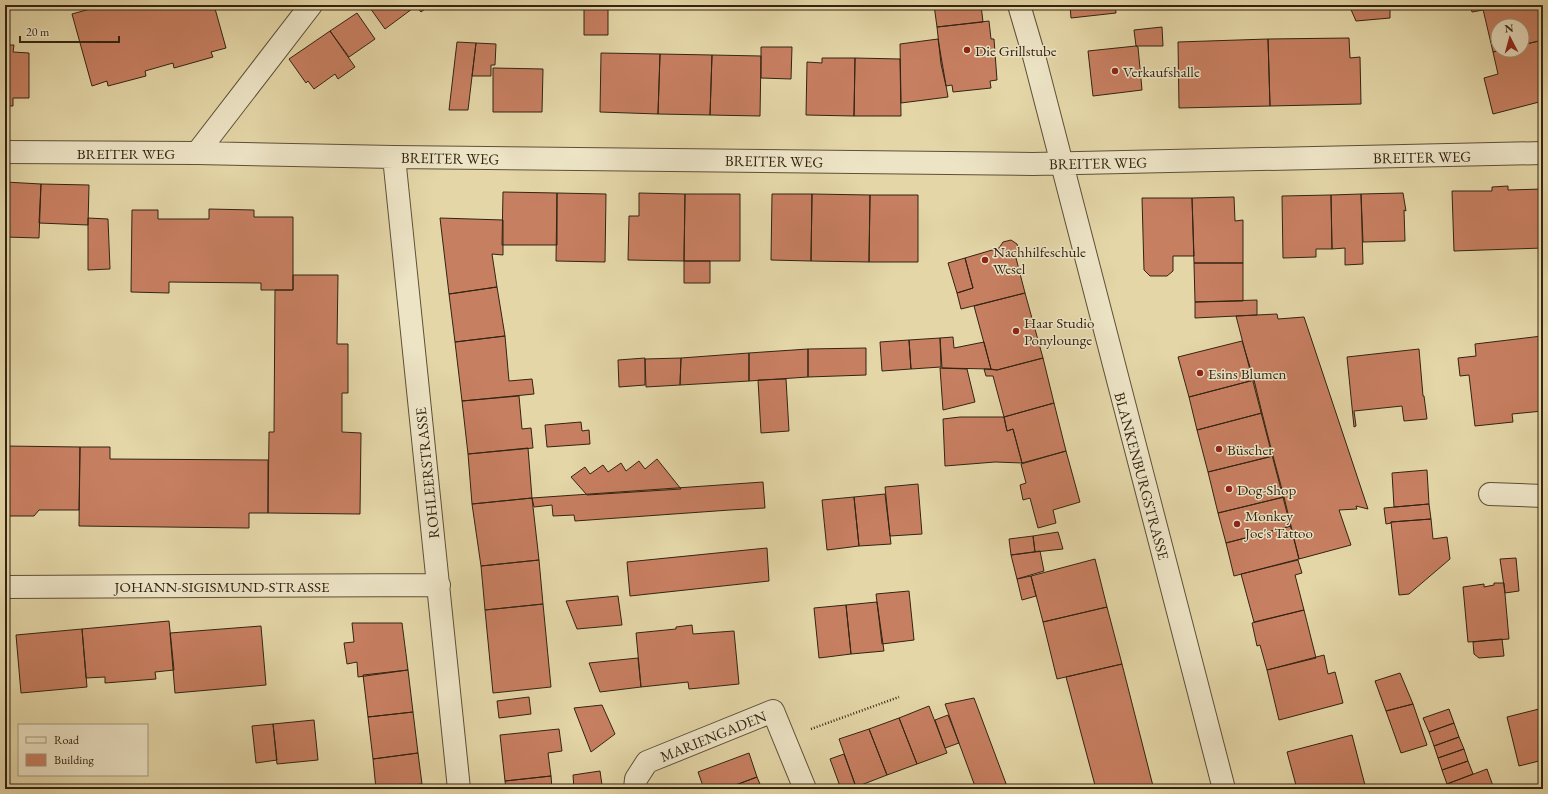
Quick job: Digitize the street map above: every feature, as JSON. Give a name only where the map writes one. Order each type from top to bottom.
[{"type":"street","points":[[197,153],[311,5]]},
{"type":"street","name":"BLANKENBURGSTRASSE","points":[[1018,5],[1224,789]]},
{"type":"street","name":"BREITER WEG","points":[[5,152],[1061,164],[1543,153]]},
{"type":"street","name":"ROHLEERSTRASSE","points":[[394,157],[459,789]]},
{"type":"street","points":[[1490,494],[1543,496]]},
{"type":"street","name":"JOHANN-SIGISMUND-STRASSE","points":[[5,587],[438,585]]},
{"type":"street","name":"MARIENGADEN","points":[[635,789],[636,779],[647,762],[773,711],[805,789]]},
{"type":"path","points":[[785,738],[899,697]]},
{"type":"building","points":[[104,5],[214,5],[226,48],[211,52],[213,57],[174,68],[173,63],[145,71],[146,76],[108,86],[107,81],[92,86],[72,14]]},
{"type":"building","points":[[368,5],[430,5],[421,12],[416,6],[385,29]]},
{"type":"building","points":[[934,5],[981,5],[983,22],[937,27]]},
{"type":"building","points":[[1070,5],[1115,5],[1116,13],[1071,18]]},
{"type":"building","points":[[1349,5],[1390,5],[1390,18],[1356,21]]},
{"type":"building","points":[[1470,5],[1482,5],[1483,10],[1472,12]]},
{"type":"building","points":[[1482,5],[1537,5],[1543,30],[1543,40],[1530,43],[1530,18],[1490,18],[1490,39]]},
{"type":"building","points":[[584,7],[608,7],[608,35],[584,35]]},
{"type":"building","points":[[357,13],[375,39],[349,57],[330,31]]},
{"type":"building","name":"Die Grillstube","points":[[989,21],[991,39],[994,39],[997,80],[990,81],[991,88],[953,92],[952,85],[946,86],[941,64],[937,27]]},
{"type":"building","points":[[1162,27],[1163,46],[1136,46],[1134,30]]},
{"type":"building","points":[[330,31],[355,67],[338,79],[335,74],[314,89],[308,81],[306,83],[289,59]]},
{"type":"building","points":[[1349,38],[1350,58],[1360,57],[1361,104],[1270,106],[1268,39]]},
{"type":"building","points":[[938,39],[948,97],[901,103],[900,44]]},
{"type":"building","points":[[1268,39],[1270,106],[1179,108],[1178,42]]},
{"type":"building","points":[[1543,40],[1543,101],[1493,114],[1484,78],[1498,74],[1494,58],[1530,58],[1530,43]]},
{"type":"building","points":[[457,42],[476,43],[468,110],[449,110]]},
{"type":"building","points":[[476,43],[496,44],[495,65],[491,65],[491,76],[472,76]]},
{"type":"building","points":[[5,45],[14,45],[13,52],[29,53],[29,98],[13,98],[13,106],[5,106]]},
{"type":"building","points":[[761,47],[792,47],[791,79],[761,78]]},
{"type":"building","name":"Verkaufshalle","points":[[1138,47],[1142,90],[1093,96],[1088,51]]},
{"type":"building","points":[[601,53],[660,54],[658,114],[600,112]]},
{"type":"building","points":[[660,54],[712,55],[710,115],[658,114]]},
{"type":"building","points":[[712,55],[761,56],[760,116],[710,115]]},
{"type":"building","points":[[822,58],[855,58],[854,116],[806,115],[807,62],[822,63]]},
{"type":"building","points":[[855,58],[900,59],[901,116],[854,116]]},
{"type":"building","points":[[493,68],[543,69],[542,112],[493,112]]},
{"type":"building","points":[[5,182],[41,184],[39,238],[5,237]]},
{"type":"building","points":[[41,184],[89,185],[88,225],[39,223]]},
{"type":"building","points":[[1508,186],[1508,190],[1543,189],[1543,248],[1454,251],[1452,191],[1492,191],[1492,187]]},
{"type":"building","points":[[503,192],[557,193],[557,245],[502,245]]},
{"type":"building","points":[[557,193],[606,194],[605,262],[556,261]]},
{"type":"building","points":[[639,193],[685,194],[684,261],[628,260],[629,216],[639,216]]},
{"type":"building","points":[[1403,193],[1406,211],[1404,210],[1405,241],[1363,242],[1361,194]]},
{"type":"building","points":[[685,194],[740,194],[740,261],[684,261]]},
{"type":"building","points":[[772,194],[812,194],[811,261],[771,260]]},
{"type":"building","points":[[812,194],[870,195],[869,262],[811,261]]},
{"type":"building","points":[[1361,194],[1363,264],[1345,265],[1345,248],[1332,249],[1331,195]]},
{"type":"building","points":[[870,195],[918,195],[918,262],[869,262]]},
{"type":"building","points":[[1331,195],[1332,249],[1316,249],[1316,257],[1283,258],[1282,196]]},
{"type":"building","points":[[1234,197],[1235,221],[1243,220],[1243,263],[1194,263],[1192,198]]},
{"type":"building","points":[[1142,198],[1192,198],[1194,256],[1173,256],[1173,271],[1167,276],[1150,276],[1144,270]]},
{"type":"building","points":[[209,209],[254,210],[254,217],[293,217],[293,290],[261,290],[261,283],[169,282],[169,293],[131,292],[132,210],[158,210],[158,219],[209,219]]},
{"type":"building","points":[[88,218],[108,219],[110,269],[88,270]]},
{"type":"building","points":[[440,218],[503,220],[503,255],[492,254],[497,287],[449,294]]},
{"type":"building","points":[[1011,240],[1017,244],[1020,251],[1016,258],[1025,293],[961,309],[957,293],[973,288],[965,258],[999,248],[1003,242]]},
{"type":"building","points":[[965,258],[973,288],[957,293],[948,263]]},
{"type":"building","points":[[684,261],[710,261],[710,283],[684,283]]},
{"type":"building","points":[[1194,263],[1243,263],[1243,301],[1195,302]]},
{"type":"building","points":[[293,275],[338,275],[337,344],[348,344],[348,393],[342,393],[342,432],[361,433],[360,514],[268,513],[269,432],[274,432],[275,290],[293,290]]},
{"type":"building","points":[[497,287],[505,336],[455,342],[449,294]]},
{"type":"building","points":[[1025,293],[1043,358],[997,370],[991,369],[974,306]]},
{"type":"building","points":[[1257,300],[1257,315],[1195,318],[1195,302]]},
{"type":"building","points":[[1277,314],[1278,319],[1304,317],[1368,509],[1356,506],[1357,509],[1339,510],[1351,545],[1299,559],[1236,316]]},
{"type":"building","points":[[505,336],[509,381],[532,379],[534,394],[462,401],[455,342]]},
{"type":"building","points":[[1542,336],[1543,411],[1512,414],[1513,422],[1475,426],[1469,375],[1460,376],[1458,358],[1476,356],[1475,344]]},
{"type":"building","points":[[953,337],[954,348],[984,342],[991,369],[942,368],[940,338]]},
{"type":"building","points":[[940,338],[941,367],[911,369],[909,340]]},
{"type":"building","points":[[909,340],[911,369],[882,371],[880,342]]},
{"type":"building","points":[[1242,341],[1254,380],[1189,397],[1178,357]]},
{"type":"building","points":[[866,348],[866,375],[808,377],[808,349]]},
{"type":"building","points":[[808,349],[808,377],[749,381],[749,353]]},
{"type":"building","points":[[1419,349],[1423,396],[1427,419],[1404,421],[1402,406],[1354,411],[1356,426],[1354,427],[1347,357]]},
{"type":"building","points":[[749,353],[749,381],[680,385],[681,358]]},
{"type":"building","points":[[645,358],[645,385],[619,387],[618,360]]},
{"type":"building","points":[[681,358],[680,385],[646,387],[645,359]]},
{"type":"building","points":[[1043,358],[1054,403],[1004,417],[993,376],[986,376],[984,369],[997,370]]},
{"type":"building","points":[[940,368],[967,369],[975,402],[943,410]]},
{"type":"building","points":[[786,379],[789,431],[761,433],[758,380]]},
{"type":"building","points":[[1254,380],[1262,413],[1197,430],[1189,397]]},
{"type":"building","points":[[519,396],[522,429],[531,428],[533,448],[468,454],[462,401]]},
{"type":"building","points":[[1054,403],[1066,451],[1022,463],[1013,429],[1007,431],[1004,417]]},
{"type":"building","points":[[1262,413],[1273,456],[1208,472],[1197,430]]},
{"type":"building","points":[[960,417],[1004,417],[1007,431],[1013,429],[1022,463],[995,462],[945,466],[943,419]]},
{"type":"building","points":[[581,422],[582,431],[589,430],[590,444],[547,447],[545,425]]},
{"type":"building","points":[[5,446],[80,447],[79,510],[39,510],[34,516],[7,516],[5,513]]},
{"type":"building","points":[[80,447],[110,447],[110,459],[268,460],[268,513],[249,513],[249,528],[79,526]]},
{"type":"building","points":[[528,448],[532,498],[472,504],[468,454]]},
{"type":"building","points":[[1066,451],[1080,502],[1053,510],[1056,523],[1038,528],[1030,498],[1023,500],[1020,485],[1026,483],[1021,464]]},
{"type":"building","points":[[1273,456],[1284,497],[1218,513],[1208,472]]},
{"type":"building","points":[[657,459],[681,489],[587,495],[571,477],[585,467],[590,474],[603,465],[608,472],[621,463],[626,471],[639,461],[645,469]]},
{"type":"building","points":[[1427,470],[1429,504],[1394,507],[1392,473]]},
{"type":"building","points":[[763,482],[765,508],[575,521],[574,515],[553,516],[552,505],[534,507],[532,498]]},
{"type":"building","points":[[918,484],[922,534],[890,536],[885,487]]},
{"type":"building","points":[[885,494],[891,544],[859,546],[854,497]]},
{"type":"building","points":[[854,497],[859,546],[827,550],[822,500]]},
{"type":"building","points":[[1284,497],[1291,526],[1226,543],[1218,513]]},
{"type":"building","points":[[532,498],[539,560],[481,566],[472,504]]},
{"type":"building","points":[[1429,504],[1431,519],[1391,522],[1386,524],[1384,508]]},
{"type":"building","points":[[1431,519],[1433,539],[1447,537],[1450,559],[1409,594],[1399,595],[1391,522]]},
{"type":"building","points":[[1291,526],[1299,559],[1234,576],[1226,543]]},
{"type":"building","points":[[1058,532],[1063,549],[1035,552],[1033,536]]},
{"type":"building","points":[[1033,536],[1035,552],[1011,555],[1009,539]]},
{"type":"building","points":[[767,548],[769,581],[630,596],[627,562]]},
{"type":"building","points":[[1040,551],[1044,571],[1017,579],[1011,555]]},
{"type":"building","points":[[1516,558],[1519,591],[1505,593],[1500,559]]},
{"type":"building","points":[[1095,559],[1107,607],[1043,622],[1031,576]]},
{"type":"building","points":[[539,560],[543,604],[485,610],[481,566]]},
{"type":"building","points":[[1298,560],[1302,573],[1295,575],[1304,610],[1254,622],[1241,574]]},
{"type":"building","points":[[1031,576],[1036,596],[1022,600],[1017,579]]},
{"type":"building","points":[[1494,583],[1504,583],[1509,639],[1468,642],[1463,587],[1484,584],[1484,587],[1494,585]]},
{"type":"building","points":[[1543,585],[1543,626],[1539,586]]},
{"type":"building","points":[[909,591],[914,640],[882,644],[876,594]]},
{"type":"building","points":[[618,596],[622,625],[577,629],[566,601]]},
{"type":"building","points":[[877,602],[884,651],[851,654],[846,605]]},
{"type":"building","points":[[543,604],[551,687],[493,693],[485,610]]},
{"type":"building","points":[[846,605],[851,654],[819,658],[814,608]]},
{"type":"building","points":[[1107,607],[1122,664],[1057,679],[1043,622]]},
{"type":"building","points":[[1304,610],[1316,658],[1267,670],[1260,645],[1257,646],[1252,623]]},
{"type":"building","points":[[169,621],[174,670],[155,672],[156,679],[105,683],[105,677],[86,678],[82,629]]},
{"type":"building","points":[[352,623],[402,623],[408,670],[358,677],[357,662],[347,664],[344,643],[354,642]]},
{"type":"building","points":[[692,625],[693,634],[734,631],[739,684],[689,689],[688,682],[641,687],[636,633],[676,629],[676,627]]},
{"type":"building","points":[[261,626],[266,685],[175,693],[170,633]]},
{"type":"building","points":[[82,629],[87,687],[21,693],[16,635]]},
{"type":"building","points":[[1502,639],[1504,656],[1479,658],[1474,654],[1473,642]]},
{"type":"building","points":[[1324,655],[1328,674],[1335,672],[1343,703],[1279,720],[1267,670]]},
{"type":"building","points":[[638,658],[641,687],[600,692],[589,663]]},
{"type":"building","points":[[1122,664],[1153,786],[1141,789],[1096,789],[1066,677]]},
{"type":"building","points":[[408,670],[413,712],[368,717],[363,675]]},
{"type":"building","points":[[1400,673],[1413,704],[1386,711],[1375,681]]},
{"type":"building","points":[[529,697],[531,714],[499,718],[497,701]]},
{"type":"building","points":[[974,698],[1008,789],[976,789],[945,704]]},
{"type":"building","points":[[1413,704],[1427,745],[1401,753],[1386,711]]},
{"type":"building","points":[[602,705],[615,734],[591,752],[574,708]]},
{"type":"building","points":[[929,706],[947,753],[917,764],[899,718]]},
{"type":"building","points":[[1543,708],[1543,760],[1519,766],[1507,717]]},
{"type":"building","points":[[1449,709],[1454,723],[1429,732],[1423,718]]},
{"type":"building","points":[[413,712],[418,753],[373,759],[368,717]]},
{"type":"building","points":[[948,715],[959,743],[945,748],[935,720]]},
{"type":"building","points":[[899,718],[917,764],[887,775],[869,729]]},
{"type":"building","points":[[314,720],[318,760],[277,764],[273,724]]},
{"type":"building","points":[[1454,723],[1459,737],[1434,746],[1429,732]]},
{"type":"building","points":[[273,724],[277,760],[256,763],[252,726]]},
{"type":"building","points":[[559,729],[562,751],[548,753],[551,776],[505,781],[500,735]]},
{"type":"building","points":[[869,729],[887,775],[856,787],[839,739]]},
{"type":"building","points":[[1352,735],[1366,789],[1297,789],[1287,752]]},
{"type":"building","points":[[1459,737],[1464,749],[1438,758],[1434,746]]},
{"type":"building","points":[[1464,749],[1468,761],[1442,770],[1438,758]]},
{"type":"building","points":[[418,753],[422,784],[376,789],[373,759]]},
{"type":"building","points":[[749,753],[757,777],[725,789],[704,789],[698,772]]},
{"type":"building","points":[[844,754],[856,787],[850,789],[841,789],[830,759]]},
{"type":"building","points":[[1468,761],[1473,774],[1447,784],[1442,770]]},
{"type":"building","points":[[1487,769],[1494,789],[1449,789],[1447,784]]},
{"type":"building","points":[[600,771],[602,785],[574,789],[573,775]]},
{"type":"building","points":[[551,776],[552,789],[506,789],[505,781]]},
{"type":"building","points":[[757,777],[762,789],[725,789]]},
{"type":"building","points":[[422,784],[422,789],[383,789]]},
{"type":"building","points":[[1153,786],[1154,789],[1141,789]]},
{"type":"place","name":"Die Grillstube","points":[[967,50]]},
{"type":"place","name":"Verkaufshalle","points":[[1115,71]]},
{"type":"place","name":"Nachhilfeschule Wesel","points":[[985,260]]},
{"type":"place","name":"Haar Studio Ponylounge","points":[[1016,331]]},
{"type":"place","name":"Esins Blumen","points":[[1200,373]]},
{"type":"place","name":"Büscher","points":[[1219,449]]},
{"type":"place","name":"Dog-Shop","points":[[1229,489]]},
{"type":"place","name":"Monkey Joe's Tattoo","points":[[1237,524]]}]
